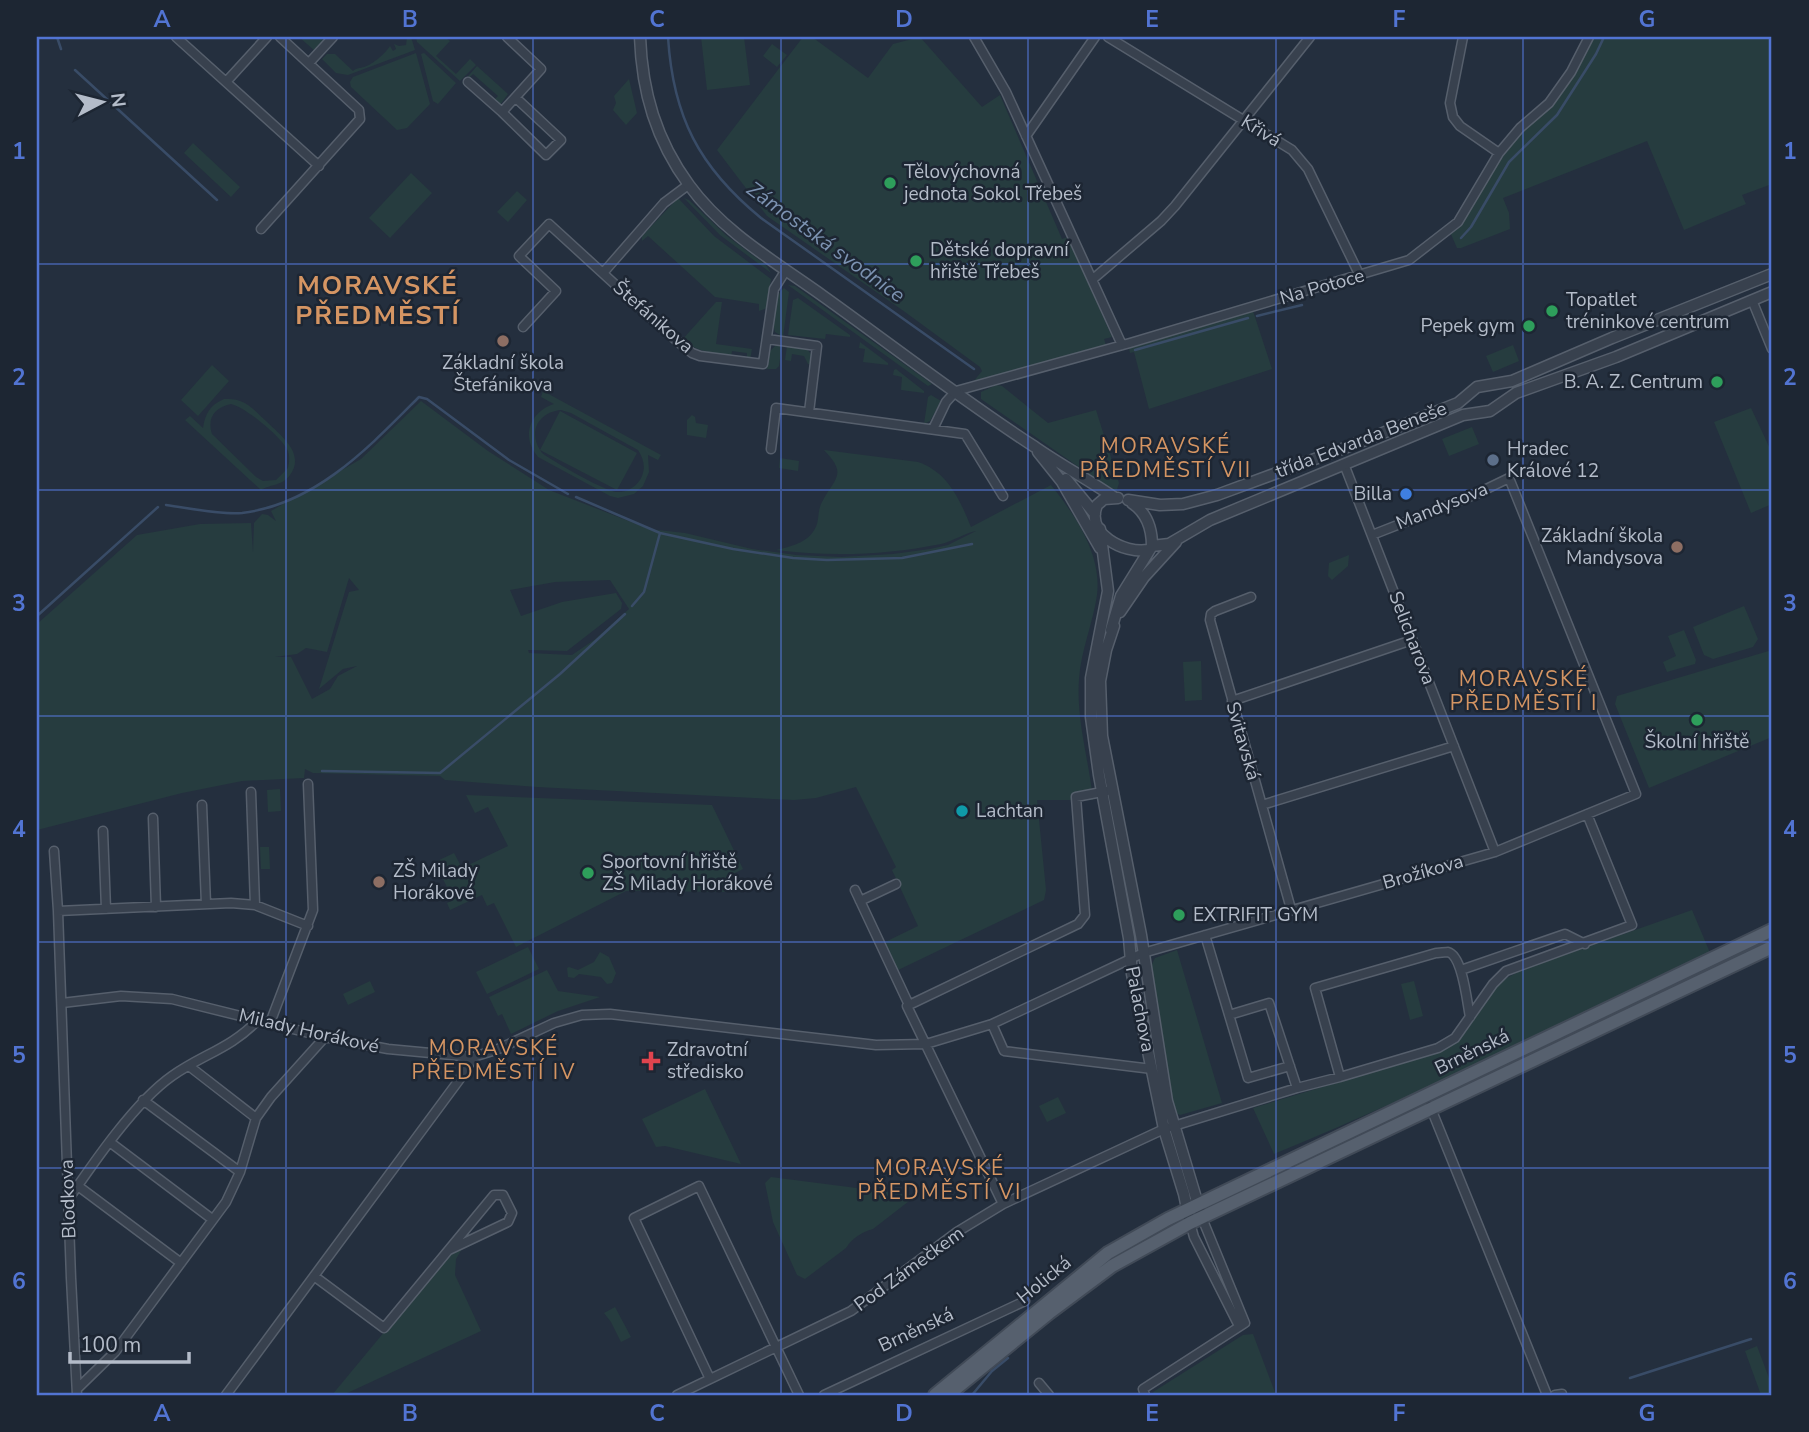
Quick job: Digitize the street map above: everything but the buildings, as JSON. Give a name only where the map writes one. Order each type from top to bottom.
[{"type":"main road","name":"Brněnská","points":[[1193,1206],[1772,930]]},
{"type":"main road","name":"Brněnská","points":[[1196,1221],[1772,947]]},
{"type":"main road","name":"Holická","points":[[934,1395],[1108,1253],[1193,1206]]},
{"type":"main road","name":"Holická","points":[[948,1395],[1112,1266],[1196,1221]]},
{"type":"street","points":[[176,37],[319,166]]},
{"type":"street","points":[[226,82],[267,37]]},
{"type":"street","points":[[261,229],[334,150],[361,115],[359,110],[280,37]]},
{"type":"street","points":[[309,63],[333,37]]},
{"type":"street","points":[[502,113],[541,69],[506,37]]},
{"type":"street","points":[[640,37],[650,112],[663,144],[688,185],[717,217],[786,270],[1033,447],[1115,498]]},
{"type":"street","points":[[974,37],[1006,92],[1122,345]]},
{"type":"street","points":[[1026,136],[1095,37]]},
{"type":"street","name":"Křivá","points":[[1108,37],[1292,150],[1308,169],[1360,276]]},
{"type":"street","points":[[1093,279],[1161,221],[1310,37]]},
{"type":"street","points":[[1463,37],[1450,103],[1453,117],[1460,126],[1499,153]]},
{"type":"street","name":"Na Potoce","points":[[956,391],[1409,260],[1458,222],[1499,153],[1520,128],[1549,103],[1571,72],[1589,37]]},
{"type":"street","points":[[468,82],[547,155],[561,140],[516,97]]},
{"type":"street","name":"Štefánikova","points":[[603,273],[664,203],[688,185]]},
{"type":"street","name":"Štefánikova","points":[[523,327],[556,291],[519,256],[549,224],[692,354],[763,364],[774,289],[786,270]]},
{"type":"street","name":"třída Edvarda Beneše","points":[[1128,500],[1172,505],[1217,495],[1458,403],[1477,387],[1512,382],[1612,338],[1772,274]]},
{"type":"street","name":"třída Edvarda Beneše","points":[[1186,533],[1210,520],[1463,415],[1490,411],[1516,393],[1616,357],[1772,292]]},
{"type":"street","points":[[1752,300],[1772,349]]},
{"type":"street","points":[[767,339],[817,346],[809,412]]},
{"type":"street","points":[[1489,385],[1498,387],[1501,392],[1498,405]]},
{"type":"street","points":[[933,429],[946,402],[956,391]]},
{"type":"street","name":"třída Edvarda Beneše","points":[[1469,392],[1469,406],[1478,413]]},
{"type":"street","points":[[771,449],[776,408],[965,435],[1003,496]]},
{"type":"street","points":[[1033,447],[1066,479],[1095,514],[1107,539],[1115,545],[1136,551],[1169,544],[1186,533]]},
{"type":"street","points":[[1033,447],[1062,482],[1106,561]]},
{"type":"street","name":"Selicharova","points":[[1344,464],[1495,852]]},
{"type":"street","name":"Mandysova","points":[[1372,535],[1474,495],[1509,478],[1636,794]]},
{"type":"street","points":[[1095,514],[1099,502],[1104,499],[1128,500],[1146,516],[1150,525],[1150,548],[1121,596],[1111,630]]},
{"type":"street","name":"Palachova","points":[[1100,529],[1108,592],[1094,652],[1090,697],[1107,791],[1143,953],[1168,1127]]},
{"type":"street","name":"Palachova","points":[[1186,533],[1143,577],[1111,630],[1103,662],[1100,698],[1107,791],[1130,958],[1152,1069],[1196,1221]]},
{"type":"street","name":"Svitavská","points":[[1251,597],[1216,611],[1210,617],[1291,909]]},
{"type":"street","points":[[1232,701],[1412,640]]},
{"type":"street","points":[[1262,805],[1454,746]]},
{"type":"street","points":[[270,1023],[313,910],[308,784]]},
{"type":"street","points":[[909,1005],[1078,924],[1085,915],[1076,797],[1107,791]]},
{"type":"street","points":[[251,792],[255,905]]},
{"type":"street","name":"Brožíkova","points":[[1143,953],[1495,852],[1636,794]]},
{"type":"street","points":[[202,805],[206,904]]},
{"type":"street","name":"Pod Zámečkem","points":[[677,1395],[851,1311],[957,1232],[1003,1204],[1168,1127],[1297,1087],[1438,1048],[1455,1038],[1493,984],[1506,971],[1632,925],[1587,814]]},
{"type":"street","points":[[153,818],[156,907]]},
{"type":"street","points":[[103,831],[106,909]]},
{"type":"street","name":"Blodkova","points":[[54,851],[77,1392]]},
{"type":"street","points":[[860,901],[896,884]]},
{"type":"street","points":[[855,890],[909,1005],[907,1006],[1003,1204]]},
{"type":"street","points":[[58,911],[206,904],[255,905],[308,926]]},
{"type":"street","points":[[1461,971],[1565,934],[1585,944]]},
{"type":"street","points":[[1205,935],[1248,1078],[1290,1066]]},
{"type":"street","points":[[1340,1077],[1315,988],[1447,952],[1455,957],[1461,971],[1470,1017]]},
{"type":"street","name":"Milady Horákové","points":[[62,1003],[121,996],[172,999],[325,1037],[401,1050],[473,1057],[582,1014],[610,1014],[876,1045],[926,1044],[992,1024],[1143,953]]},
{"type":"street","points":[[1229,1015],[1269,1003],[1297,1087]]},
{"type":"street","points":[[68,1200],[144,1100],[172,1076],[232,1044],[258,1020]]},
{"type":"street","points":[[992,1024],[1004,1051],[1152,1069]]},
{"type":"street","points":[[77,1392],[116,1352],[226,1202],[240,1172],[256,1118],[271,1097],[325,1037]]},
{"type":"street","points":[[226,1395],[465,1072],[473,1057]]},
{"type":"street","points":[[189,1066],[256,1118]]},
{"type":"street","points":[[1426,1095],[1547,1395]]},
{"type":"street","points":[[144,1100],[240,1172]]},
{"type":"street","points":[[111,1143],[212,1219]]},
{"type":"street","points":[[78,1186],[181,1263]]},
{"type":"street","points":[[710,1379],[634,1218],[699,1186],[799,1395]]},
{"type":"street","points":[[314,1276],[384,1328],[494,1195],[503,1195],[512,1213],[508,1222],[449,1250]]},
{"type":"street","points":[[1196,1221],[1194,1237],[1239,1326]]},
{"type":"street","points":[[1145,1395],[1143,1389],[1245,1323],[1196,1221]]},
{"type":"street","name":"Brněnská","points":[[824,1395],[1025,1301]]},
{"type":"street","points":[[1039,1383],[1049,1395]]},
{"type":"street","points":[[1555,1395],[1562,1395]]},
{"type":"green space","points":[[299,37],[328,37],[315,51]]},
{"type":"green space","points":[[407,37],[411,37],[415,50],[348,75],[336,73],[322,59],[327,54],[335,54],[353,71],[375,61],[390,46],[393,51],[396,49],[394,44],[406,45]]},
{"type":"green space","points":[[416,37],[445,37],[450,41],[436,56],[456,74],[470,59],[476,65],[460,81],[417,42]]},
{"type":"green space","points":[[701,37],[744,37],[750,85],[707,90]]},
{"type":"green space","name":"Tělovýchovná jednota Sokol Třebeš","points":[[803,37],[812,37],[868,78],[893,44],[920,37],[982,107],[1000,95],[1062,239],[1068,237],[1112,337],[1104,339],[1106,345],[973,382],[982,371],[980,367],[767,216],[717,150]]},
{"type":"green space","points":[[1592,37],[1772,37],[1772,184],[1742,195],[1746,204],[1684,230],[1647,141],[1503,198],[1509,213],[1510,229],[1457,248],[1450,232],[1500,157],[1551,105]]},
{"type":"green space","points":[[772,44],[787,55],[777,67],[763,56]]},
{"type":"green space","points":[[416,53],[430,104],[407,128],[397,130],[351,87],[350,82],[353,77]]},
{"type":"green space","points":[[424,53],[456,83],[438,104],[433,101],[421,54]]},
{"type":"green space","points":[[477,66],[508,94],[500,105],[493,101],[498,96],[473,74],[462,83]]},
{"type":"green space","points":[[629,79],[637,113],[626,125],[613,110],[616,103],[614,96]]},
{"type":"green space","points":[[193,143],[240,187],[231,197],[184,153]]},
{"type":"green space","points":[[411,173],[432,193],[390,238],[369,218]]},
{"type":"green space","points":[[517,191],[527,200],[508,222],[497,212]]},
{"type":"green space","points":[[678,198],[714,236],[771,279],[767,308],[759,311],[759,304],[715,297],[648,236],[642,241],[642,236]]},
{"type":"green space","points":[[684,198],[727,236],[766,265],[771,273],[720,235]]},
{"type":"green space","points":[[788,285],[795,286],[932,384],[928,386]]},
{"type":"green space","points":[[784,288],[789,292],[783,337],[775,332],[773,315],[777,297]]},
{"type":"green space","points":[[798,298],[850,337],[826,334],[825,339],[788,335],[793,300]]},
{"type":"green space","points":[[716,302],[722,302],[716,344],[752,349],[750,360],[747,359],[747,353],[732,351],[731,357],[718,355],[682,340]]},
{"type":"green space","points":[[1253,311],[1272,369],[1149,409],[1134,352],[1130,353],[1128,345]]},
{"type":"green space","points":[[860,342],[888,365],[863,362],[865,349],[859,348]]},
{"type":"green space","points":[[776,345],[782,345],[779,366],[776,369],[767,369],[770,351]]},
{"type":"green space","points":[[1513,345],[1519,361],[1493,372],[1486,356]]},
{"type":"green space","points":[[787,346],[808,350],[812,356],[811,364],[808,364],[804,356],[792,354],[791,361],[785,360]]},
{"type":"green space","points":[[212,365],[229,381],[198,416],[181,400]]},
{"type":"green space","points":[[896,369],[924,393],[901,390],[902,377],[893,375]]},
{"type":"green space","points":[[996,385],[1002,386],[1048,423],[1096,410],[1119,483],[1116,493],[981,399],[981,392]]},
{"type":"green space","points":[[543,391],[661,455],[658,460],[648,455],[649,472],[643,486],[634,494],[618,498],[610,496],[538,457],[530,442],[530,426],[539,413],[554,404],[541,397]],"holes":[[[561,410],[638,450],[643,462],[643,472],[638,483],[632,488],[616,492],[557,463],[542,453],[535,436],[538,424],[547,414]]]},
{"type":"green space","points":[[931,395],[941,401],[930,421],[924,424],[928,397]]},
{"type":"green space","points":[[224,399],[247,404],[284,438],[295,459],[287,479],[261,490],[185,420],[190,416],[203,428],[209,410]],"holes":[[[231,404],[254,416],[288,451],[288,468],[276,480],[263,481],[256,477],[212,434],[210,423],[213,414]]]},
{"type":"green space","points":[[421,401],[488,451],[549,490],[649,529],[685,533],[752,549],[841,557],[930,549],[948,545],[976,531],[941,544],[879,553],[838,554],[776,550],[806,539],[817,524],[821,505],[837,476],[836,465],[824,450],[918,462],[928,467],[952,488],[971,527],[1051,485],[1077,522],[1091,550],[1097,595],[1080,668],[1079,694],[1093,800],[1037,800],[1046,890],[1044,900],[896,971],[883,943],[918,926],[892,870],[896,867],[856,787],[816,798],[794,800],[537,787],[445,780],[440,776],[313,773],[305,769],[304,778],[242,781],[182,793],[37,830],[37,624],[137,535],[200,524],[251,523],[253,552],[254,523],[262,514],[276,521],[271,511],[361,459]],"holes":[[[349,578],[359,590],[349,592],[319,689],[343,669],[357,666],[338,676],[330,689],[312,699],[291,657],[275,657],[297,654],[306,648],[327,652]],[[610,580],[629,609],[594,640],[572,655],[529,653],[528,650],[567,651],[621,609],[622,603],[616,593],[562,602],[521,616],[510,590],[555,582]]]},
{"type":"green space","points":[[1751,408],[1772,453],[1772,504],[1751,513],[1714,422]]},
{"type":"green space","points":[[560,411],[637,453],[617,490],[540,450]]},
{"type":"green space","points":[[692,415],[696,423],[708,425],[706,438],[687,435],[687,420]]},
{"type":"green space","points":[[1472,427],[1479,444],[1449,456],[1442,439]]},
{"type":"green space","points":[[780,458],[799,461],[798,471],[779,468]]},
{"type":"green space","points":[[1349,555],[1348,566],[1332,580],[1328,576],[1329,563]]},
{"type":"green space","points":[[1744,606],[1758,639],[1753,647],[1713,659],[1704,655],[1693,627]]},
{"type":"green space","points":[[1684,630],[1696,660],[1695,664],[1667,672],[1663,662],[1676,656],[1668,636]]},
{"type":"green space","name":"Školní hřiště","points":[[1772,650],[1772,737],[1649,788],[1615,704],[1617,696]]},
{"type":"green space","points":[[1201,661],[1202,700],[1185,701],[1183,662]]},
{"type":"green space","points":[[280,789],[281,811],[268,812],[267,790]]},
{"type":"green space","name":"Sportovní hřiště ZŠ Milady Horákové","points":[[466,795],[712,805],[743,869],[727,877],[734,892],[626,891],[516,947],[494,903],[487,906],[482,895],[450,910],[447,903],[453,900],[435,862],[454,853],[462,868],[508,846],[488,807],[475,813]]},
{"type":"green space","points":[[260,847],[269,847],[270,869],[261,869]]},
{"type":"green space","points":[[1692,910],[1711,955],[1439,1082],[1274,1154],[1253,1108],[1445,1050],[1460,1038],[1500,982],[1521,970]]},
{"type":"green space","points":[[528,947],[539,969],[487,994],[476,972]]},
{"type":"green space","points":[[1177,950],[1222,1103],[1180,1115],[1174,1112],[1151,966],[1155,958]]},
{"type":"green space","points":[[600,952],[609,957],[616,973],[612,983],[607,984],[601,977],[579,974],[574,978],[568,977],[567,968],[578,970],[594,962]]},
{"type":"green space","points":[[547,970],[558,991],[600,997],[558,1011],[511,1034],[502,1014],[498,1016],[489,997]]},
{"type":"green space","points":[[370,981],[375,992],[348,1005],[343,994]]},
{"type":"green space","points":[[1414,981],[1423,1016],[1410,1020],[1401,984]]},
{"type":"green space","points":[[705,1089],[741,1164],[665,1146],[656,1147],[642,1119]]},
{"type":"green space","points":[[1058,1097],[1066,1113],[1047,1122],[1039,1106]]},
{"type":"green space","points":[[771,1177],[911,1195],[913,1198],[873,1229],[851,1241],[846,1248],[805,1279],[797,1275],[773,1222],[765,1183]]},
{"type":"green space","points":[[462,1249],[456,1259],[455,1275],[481,1331],[343,1395],[332,1395],[448,1255]]},
{"type":"green space","points":[[615,1307],[631,1337],[621,1342],[604,1313]]},
{"type":"green space","points":[[1253,1334],[1276,1395],[1154,1395],[1153,1392],[1243,1335]]},
{"type":"green space","points":[[1757,1346],[1772,1386],[1772,1395],[1761,1395],[1745,1351]]},
{"type":"waterway","points":[[57,37],[61,49]]},
{"type":"waterway","name":"Zámostská svodnice","points":[[668,37],[671,66],[683,116],[706,159],[739,199],[761,218],[974,369]]},
{"type":"waterway","name":"Zámostská svodnice","points":[[1461,238],[1471,227],[1509,162],[1557,115],[1604,37]]},
{"type":"waterway","points":[[75,70],[217,200]]},
{"type":"waterway","name":"Zámostská svodnice","points":[[1257,316],[1302,305]]},
{"type":"waterway","name":"Zámostská svodnice","points":[[1135,350],[1248,318]]},
{"type":"waterway","points":[[166,505],[242,513],[294,498],[317,486],[361,453],[419,397],[427,399],[509,460],[568,494]]},
{"type":"waterway","points":[[576,497],[660,533],[733,549],[793,558],[902,558],[972,544]]},
{"type":"waterway","points":[[37,616],[158,507]]},
{"type":"waterway","points":[[632,606],[644,592],[660,533]]},
{"type":"waterway","points":[[322,771],[440,773],[560,674],[625,614]]},
{"type":"waterway","points":[[1630,1378],[1751,1339]]},
{"type":"waterway","points":[[972,1395],[992,1371],[1008,1358]]},
{"type":"place","name":"Tělovýchovná jednota Sokol Třebeš","points":[[890,183]]},
{"type":"place","name":"Dětské dopravní hřiště Třebeš","points":[[916,261]]},
{"type":"place","name":"Topatlet tréninkové centrum","points":[[1552,311]]},
{"type":"place","name":"Pepek gym","points":[[1529,326]]},
{"type":"place","name":"Základní škola Štefánikova","points":[[503,341]]},
{"type":"place","name":"B. A. Z. Centrum","points":[[1717,382]]},
{"type":"place","name":"Hradec Králové 12","points":[[1493,460]]},
{"type":"place","name":"Billa","points":[[1406,494]]},
{"type":"place","name":"Základní škola Mandysova","points":[[1677,547]]},
{"type":"place","name":"Školní hřiště","points":[[1697,720]]},
{"type":"place","name":"Lachtan","points":[[962,811]]},
{"type":"place","name":"Sportovní hřiště ZŠ Milady Horákové","points":[[588,873]]},
{"type":"place","name":"ZŠ Milady Horákové","points":[[379,882]]},
{"type":"place","name":"EXTRIFIT GYM","points":[[1179,915]]},
{"type":"place","name":"Zdravotní středisko","points":[[651,1061]]},
{"type":"district","name":"MORAVSKÉ PŘEDMĚSTÍ","points":[[378,300]]},
{"type":"district","name":"MORAVSKÉ PŘEDMĚSTÍ VII","points":[[1166,458]]},
{"type":"district","name":"MORAVSKÉ PŘEDMĚSTÍ I","points":[[1524,691]]},
{"type":"district","name":"MORAVSKÉ PŘEDMĚSTÍ IV","points":[[494,1060]]},
{"type":"district","name":"MORAVSKÉ PŘEDMĚSTÍ VI","points":[[940,1180]]}]
